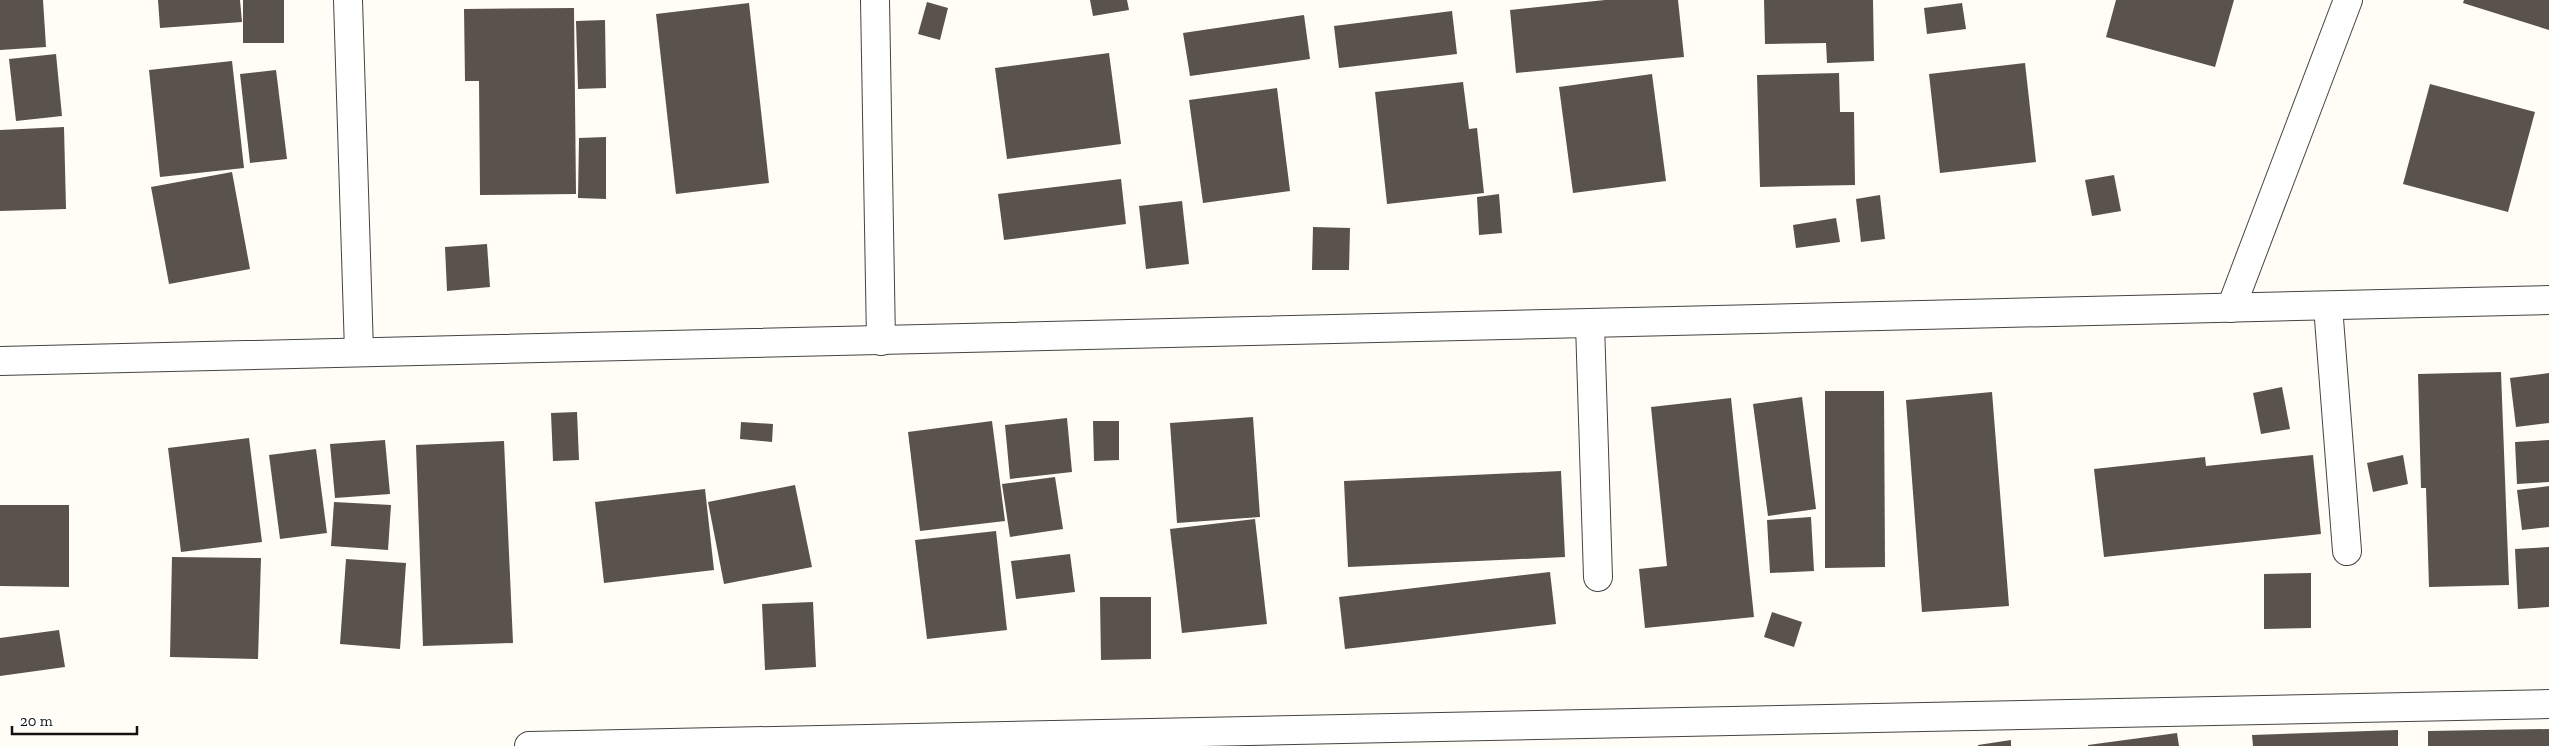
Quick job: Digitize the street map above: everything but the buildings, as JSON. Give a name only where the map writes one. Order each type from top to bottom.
[{"type":"street","points":[[348,0],[359,351]]},
{"type":"street","points":[[875,0],[881,341]]},
{"type":"street","points":[[2231,308],[2348,0]]},
{"type":"street","points":[[0,361],[2549,300]]},
{"type":"street","points":[[2328,306],[2347,551]]},
{"type":"street","points":[[1590,324],[1598,577]]},
{"type":"street","points":[[529,746],[2549,704]]}]
